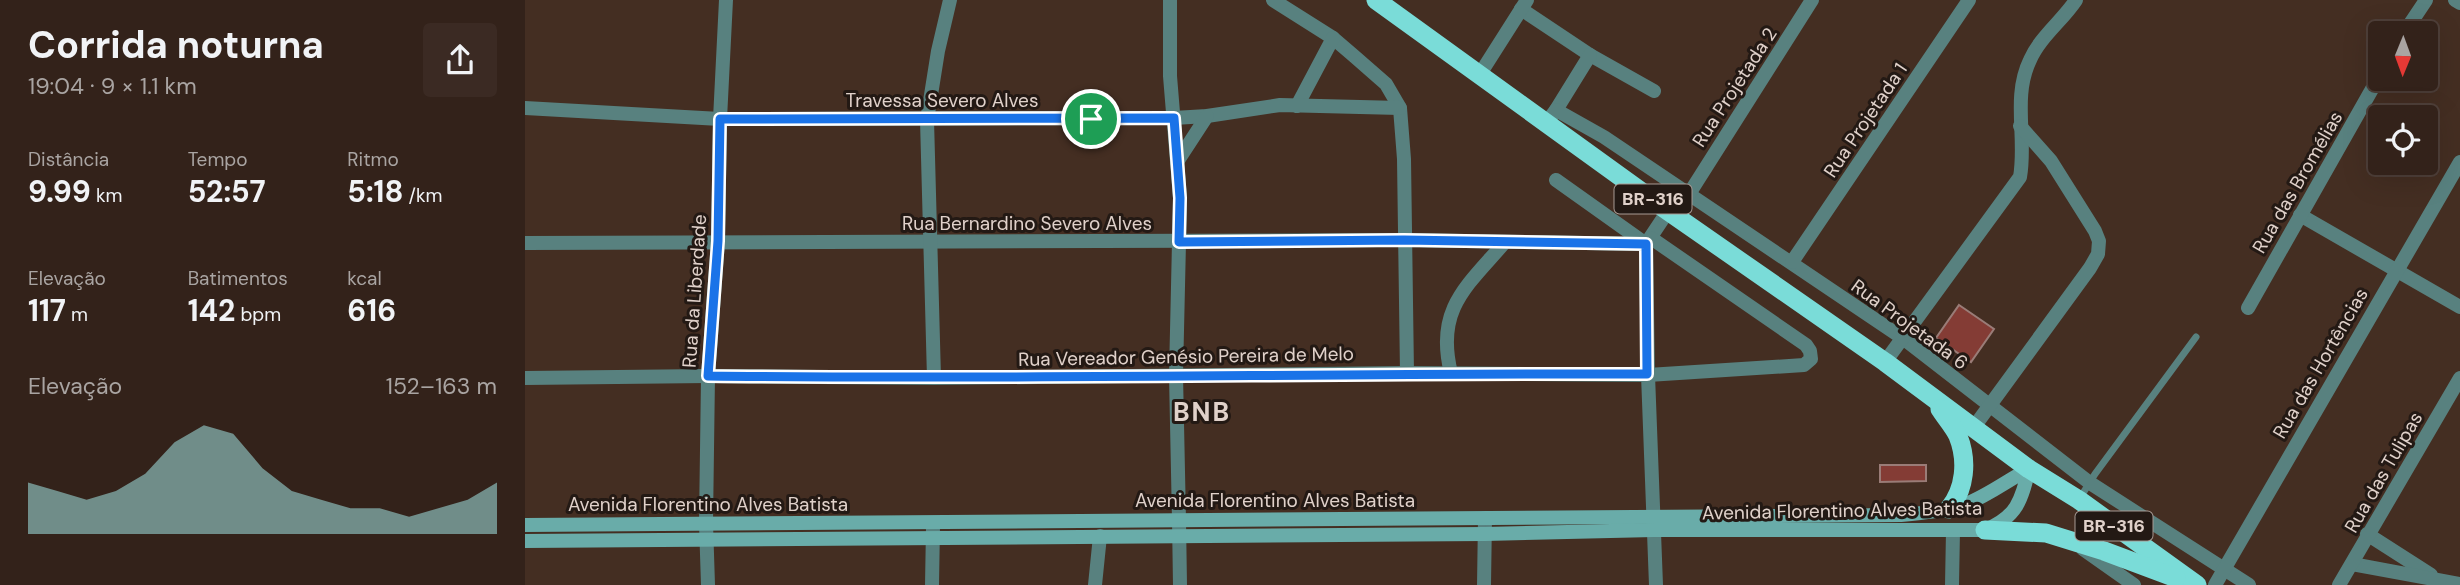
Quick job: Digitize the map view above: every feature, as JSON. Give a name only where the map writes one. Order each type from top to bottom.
[{"type":"highway","name":"BR-316","points":[[1376,0],[1480,74],[1551,116],[1668,211],[1885,362],[2029,469],[2079,500],[2195,585]]},
{"type":"highway","points":[[1931,396],[1958,436],[1963,462],[1964,481],[1958,498],[1949,509]]},
{"type":"highway","points":[[1985,530],[2046,533],[2195,585]]},
{"type":"main road","name":"Avenida Florentino Alves Batista","points":[[1901,523],[1978,498],[2029,469]]},
{"type":"main road","name":"Avenida Florentino Alves Batista","points":[[525,541],[1100,536],[1178,528],[1485,518],[1654,524],[1901,523],[1953,531],[1985,530],[2003,523],[2017,507],[2029,469]]},
{"type":"main road","name":"Avenida Florentino Alves Batista","points":[[525,525],[933,522],[1485,534],[1654,524]]},
{"type":"street","name":"Rua da Liberdade","points":[[708,585],[708,376],[718,241],[726,0]]},
{"type":"street","points":[[934,378],[927,120],[950,0]]},
{"type":"street","points":[[1170,0],[1170,76],[1180,198],[1176,375],[1180,585]]},
{"type":"street","points":[[1273,0],[1333,38],[1370,69],[1386,84],[1399,108],[1404,159],[1407,373]]},
{"type":"street","name":"Rua Projetada 2","points":[[1689,194],[1812,0]]},
{"type":"street","name":"Rua Projetada 1","points":[[1792,262],[1969,0]]},
{"type":"street","points":[[1885,362],[2020,177],[2023,163],[2020,126],[2022,82],[2036,48],[2076,0]]},
{"type":"street","points":[[2411,21],[2426,0]]},
{"type":"street","points":[[2455,0],[2460,3]]},
{"type":"street","points":[[1480,74],[1524,5],[1590,55],[1654,91]]},
{"type":"street","points":[[1297,106],[1333,38]]},
{"type":"street","points":[[1551,116],[1590,55]]},
{"type":"street","name":"Rua das Bromélias","points":[[2248,308],[2371,91]]},
{"type":"street","name":"Travessa Severo Alves","points":[[525,108],[720,119],[927,120],[1174,118],[1280,105],[1399,108]]},
{"type":"street","points":[[1177,162],[1207,116]]},
{"type":"street","name":"Rua Projetada 6","points":[[1551,116],[1604,137],[1792,262],[1904,339],[2090,483],[2249,585]]},
{"type":"street","points":[[1974,428],[2098,254],[2099,242],[2051,162],[2020,126]]},
{"type":"street","name":"Rua das Hortências","points":[[2215,585],[2460,162]]},
{"type":"street","points":[[1556,180],[1649,241]]},
{"type":"street","points":[[1657,585],[1647,374],[1649,241],[1668,211]]},
{"type":"street","points":[[2300,215],[2460,307]]},
{"type":"street","name":"Rua Bernardino Severo Alves","points":[[525,243],[1649,241]]},
{"type":"street","name":"Rua Vereador Genésio Pereira de Melo","points":[[525,378],[1647,374],[1804,365],[1811,359],[1810,351],[1791,335],[1649,241]]},
{"type":"street","points":[[1451,373],[1447,358],[1446,333],[1452,308],[1462,292],[1505,242]]},
{"type":"street","name":"Rua das Tulipas","points":[[2339,585],[2460,378]]},
{"type":"street","points":[[1484,585],[1485,518]]},
{"type":"street","points":[[932,585],[933,522]]},
{"type":"street","points":[[1952,585],[1953,531]]},
{"type":"street","points":[[2367,534],[2439,580]]},
{"type":"street","points":[[1095,585],[1100,536]]},
{"type":"street","points":[[2071,540],[2134,585]]},
{"type":"street","points":[[2352,564],[2460,584]]},
{"type":"lane","points":[[2079,500],[2196,337]]},
{"type":"building","points":[[1959,305],[1994,329],[1971,362],[1936,338]]},
{"type":"building","points":[[1880,465],[1926,465],[1926,481],[1880,482]]},
{"type":"district","name":"BNB","points":[[1202,412]]},
{"type":"route","points":[[1174,118],[1180,198],[1179,242],[1404,240],[1646,244],[1647,374],[1407,373],[934,378],[708,376],[718,241],[720,119],[1091,119],[1174,118]]}]
